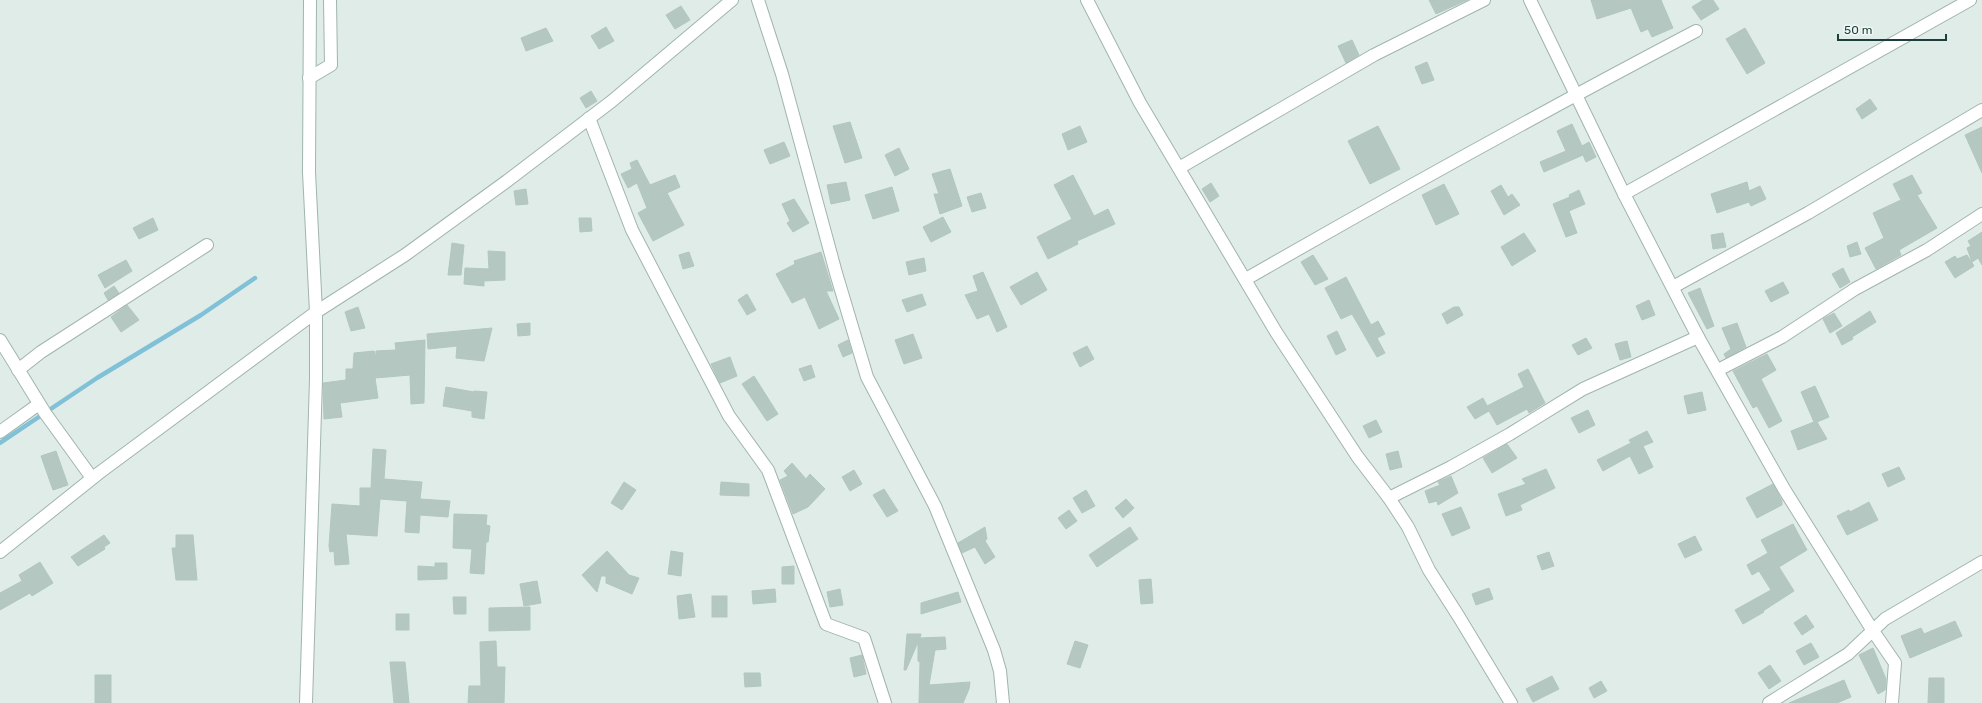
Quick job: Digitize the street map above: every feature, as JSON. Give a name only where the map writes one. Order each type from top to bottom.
[{"type":"street","points":[[306,703],[316,379],[316,312],[309,172],[310,0]]},
{"type":"street","points":[[309,78],[331,65],[330,0]]},
{"type":"street","points":[[0,552],[92,478],[316,312],[405,255],[507,181],[589,118],[732,0]]},
{"type":"street","points":[[758,0],[782,74],[836,273],[867,377],[935,506],[994,650],[1000,671],[1003,703]]},
{"type":"street","points":[[1087,0],[1140,103],[1246,279],[1276,332],[1357,456],[1389,498],[1408,527],[1429,570],[1511,703]]},
{"type":"street","points":[[1179,168],[1374,55],[1484,0]]},
{"type":"street","points":[[1530,0],[1624,194],[1698,337],[1784,489],[1873,631],[1895,663],[1892,703]]},
{"type":"street","points":[[1624,194],[1970,0]]},
{"type":"street","points":[[1246,279],[1382,201],[1576,94],[1696,31]]},
{"type":"street","points":[[1673,287],[1808,212],[1982,110]]},
{"type":"street","points":[[589,118],[632,230],[729,416],[768,470],[826,624],[864,638],[885,703]]},
{"type":"street","points":[[1718,370],[1782,337],[1855,289],[1927,250],[1982,214]]},
{"type":"street","points":[[18,370],[41,352],[208,245]]},
{"type":"street","points":[[1389,498],[1452,467],[1497,442],[1583,389],[1698,337]]},
{"type":"street","points":[[0,340],[39,404],[92,478]]},
{"type":"street","points":[[0,432],[39,404]]},
{"type":"street","points":[[1769,703],[1848,654],[1885,619],[1982,562]]},
{"type":"building","points":[[1429,0],[1467,0],[1436,14]]},
{"type":"building","points":[[1591,0],[1661,0],[1673,28],[1652,37],[1648,29],[1641,32],[1631,8],[1597,19]]},
{"type":"building","points":[[1703,0],[1713,0],[1719,9],[1701,20],[1692,7]]},
{"type":"building","points":[[681,6],[690,20],[675,29],[666,15]]},
{"type":"building","points":[[606,27],[614,41],[599,49],[591,36]]},
{"type":"building","points":[[546,28],[553,41],[526,51],[521,38]]},
{"type":"building","points":[[1745,28],[1765,63],[1747,74],[1726,39]]},
{"type":"building","points":[[1352,40],[1359,55],[1346,63],[1338,46]]},
{"type":"building","points":[[1427,62],[1434,80],[1422,84],[1415,67]]},
{"type":"building","points":[[591,91],[597,101],[586,108],[580,98]]},
{"type":"building","points":[[1870,99],[1877,109],[1862,119],[1856,109]]},
{"type":"building","points":[[850,122],[862,158],[845,163],[833,126]]},
{"type":"building","points":[[1572,124],[1582,146],[1589,142],[1596,157],[1586,162],[1583,155],[1544,172],[1540,162],[1566,151],[1557,131]]},
{"type":"building","points":[[1080,126],[1087,142],[1068,150],[1062,134]]},
{"type":"building","points":[[1378,126],[1400,169],[1370,184],[1348,141]]},
{"type":"building","points":[[1982,127],[1982,173],[1965,135]]},
{"type":"building","points":[[784,142],[790,156],[770,164],[764,150]]},
{"type":"building","points":[[899,148],[909,169],[895,176],[885,155]]},
{"type":"building","points":[[637,160],[650,185],[675,175],[680,187],[667,193],[684,225],[653,241],[638,213],[647,208],[637,183],[628,188],[621,174],[632,169],[630,163]]},
{"type":"building","points":[[950,169],[962,206],[940,214],[934,194],[939,194],[932,174]]},
{"type":"building","points":[[1073,175],[1094,216],[1108,209],[1115,224],[1077,241],[1078,244],[1048,259],[1037,237],[1072,219],[1054,185]]},
{"type":"building","points":[[1912,175],[1922,193],[1917,195],[1937,228],[1899,250],[1901,255],[1876,269],[1865,248],[1884,238],[1873,213],[1901,200],[1893,184]]},
{"type":"building","points":[[846,182],[850,200],[831,204],[827,185]]},
{"type":"building","points":[[1747,182],[1749,191],[1760,186],[1766,199],[1751,206],[1749,202],[1717,213],[1711,194]]},
{"type":"building","points":[[1211,183],[1219,196],[1210,202],[1202,189]]},
{"type":"building","points":[[1444,184],[1459,214],[1436,225],[1422,195]]},
{"type":"building","points":[[1501,185],[1508,197],[1512,194],[1520,205],[1504,215],[1491,191]]},
{"type":"building","points":[[892,187],[899,211],[873,219],[865,195]]},
{"type":"building","points":[[526,189],[528,204],[516,205],[514,191]]},
{"type":"building","points":[[1579,190],[1585,204],[1569,211],[1577,233],[1566,237],[1553,204],[1570,197],[1569,195]]},
{"type":"building","points":[[981,193],[986,208],[972,212],[967,197]]},
{"type":"building","points":[[794,199],[809,223],[793,232],[787,223],[790,221],[782,204]]},
{"type":"building","points":[[943,217],[951,232],[931,242],[923,227]]},
{"type":"building","points":[[153,218],[158,230],[139,239],[133,228]]},
{"type":"building","points":[[579,218],[591,218],[592,231],[580,232]]},
{"type":"building","points":[[1982,232],[1982,265],[1978,258],[1972,262],[1967,248],[1971,246],[1968,241]]},
{"type":"building","points":[[1524,233],[1536,251],[1512,266],[1501,247]]},
{"type":"building","points":[[1723,233],[1726,247],[1713,249],[1711,235]]},
{"type":"building","points":[[1857,242],[1861,254],[1850,257],[1847,246]]},
{"type":"building","points":[[452,243],[464,245],[461,275],[448,275]]},
{"type":"building","points":[[488,251],[505,252],[505,280],[484,281],[484,286],[464,284],[465,268],[489,269]]},
{"type":"building","points":[[689,252],[694,266],[683,269],[679,255]]},
{"type":"building","points":[[821,252],[833,291],[826,291],[839,319],[819,329],[805,297],[792,303],[776,274],[795,264],[794,261]]},
{"type":"building","points":[[1313,255],[1328,279],[1315,285],[1301,262]]},
{"type":"building","points":[[1967,255],[1974,266],[1955,278],[1945,262],[1955,256],[1957,259]]},
{"type":"building","points":[[924,258],[926,271],[909,275],[906,262]]},
{"type":"building","points":[[126,260],[132,271],[105,288],[98,275]]},
{"type":"building","points":[[1843,268],[1850,282],[1840,288],[1832,274]]},
{"type":"building","points":[[983,272],[1007,327],[997,332],[989,314],[977,319],[965,295],[978,291],[973,276]]},
{"type":"building","points":[[1037,272],[1047,290],[1021,305],[1010,287]]},
{"type":"building","points":[[1346,277],[1371,325],[1378,321],[1385,334],[1377,338],[1385,353],[1377,357],[1352,314],[1341,319],[1325,288]]},
{"type":"building","points":[[1783,282],[1789,293],[1771,302],[1765,291]]},
{"type":"building","points":[[114,286],[119,293],[108,300],[104,293]]},
{"type":"building","points":[[1700,288],[1714,326],[1707,329],[1688,293]]},
{"type":"building","points":[[747,294],[756,310],[747,315],[738,300]]},
{"type":"building","points":[[922,294],[926,305],[907,312],[902,300]]},
{"type":"building","points":[[1649,300],[1655,315],[1642,320],[1636,306]]},
{"type":"building","points":[[127,305],[139,320],[121,332],[111,317]]},
{"type":"building","points":[[358,307],[365,328],[351,331],[345,312]]},
{"type":"building","points":[[1454,307],[1459,307],[1463,315],[1447,324],[1442,314]]},
{"type":"building","points":[[1870,311],[1876,322],[1842,345],[1836,333]]},
{"type":"building","points":[[1834,313],[1842,326],[1830,333],[1823,319]]},
{"type":"building","points":[[530,323],[530,335],[518,336],[517,324]]},
{"type":"building","points":[[1737,323],[1746,347],[1726,358],[1724,354],[1731,349],[1722,328]]},
{"type":"building","points":[[492,328],[484,361],[456,358],[457,346],[428,349],[427,334]]},
{"type":"building","points":[[1337,331],[1346,350],[1336,355],[1327,336]]},
{"type":"building","points":[[913,334],[922,358],[904,364],[895,340]]},
{"type":"building","points":[[1586,338],[1592,348],[1578,355],[1572,345]]},
{"type":"building","points":[[425,340],[424,403],[411,404],[410,375],[375,378],[378,398],[340,403],[342,417],[324,419],[323,383],[346,380],[346,369],[353,369],[354,353],[374,351],[376,357],[376,351],[396,350],[395,343]]},
{"type":"building","points":[[848,340],[852,353],[843,357],[838,345]]},
{"type":"building","points":[[1627,341],[1631,357],[1620,360],[1615,344]]},
{"type":"building","points":[[1087,346],[1094,359],[1080,367],[1073,353]]},
{"type":"building","points":[[1767,354],[1776,370],[1761,379],[1782,421],[1769,428],[1757,406],[1753,408],[1733,371]]},
{"type":"building","points":[[730,357],[737,376],[720,383],[711,364]]},
{"type":"building","points":[[811,365],[815,377],[804,381],[799,369]]},
{"type":"building","points":[[1528,369],[1545,403],[1529,413],[1527,409],[1497,425],[1489,411],[1475,419],[1467,407],[1483,398],[1487,406],[1524,387],[1518,374]]},
{"type":"building","points":[[754,376],[778,414],[767,421],[742,384]]},
{"type":"building","points":[[1815,386],[1829,417],[1817,422],[1827,439],[1798,450],[1791,431],[1814,422],[1801,392]]},
{"type":"building","points":[[446,387],[474,392],[487,392],[484,419],[472,417],[472,411],[443,406]]},
{"type":"building","points":[[1702,392],[1706,410],[1688,414],[1684,396]]},
{"type":"building","points":[[1588,410],[1595,425],[1579,433],[1571,418]]},
{"type":"building","points":[[1376,420],[1382,432],[1369,438],[1363,426]]},
{"type":"building","points":[[1647,431],[1653,442],[1643,446],[1653,467],[1639,474],[1630,456],[1603,471],[1597,460],[1631,443],[1629,440]]},
{"type":"building","points":[[1507,444],[1517,458],[1492,473],[1483,458]]},
{"type":"building","points":[[373,449],[386,450],[384,479],[422,482],[420,499],[450,501],[448,517],[420,515],[419,533],[405,532],[407,501],[380,499],[377,536],[346,534],[349,564],[335,565],[334,551],[330,552],[329,546],[332,504],[360,506],[360,488],[371,488]]},
{"type":"building","points":[[56,451],[68,485],[53,490],[41,456]]},
{"type":"building","points":[[1398,451],[1402,467],[1390,470],[1386,454]]},
{"type":"building","points":[[792,463],[806,479],[810,474],[825,489],[808,507],[793,514],[780,480],[788,476],[784,471]]},
{"type":"building","points":[[1899,467],[1905,479],[1888,487],[1882,474]]},
{"type":"building","points":[[1546,469],[1555,488],[1520,505],[1522,510],[1506,516],[1498,494],[1526,484],[1522,479]]},
{"type":"building","points":[[854,470],[862,484],[850,491],[842,477]]},
{"type":"building","points":[[1451,476],[1458,493],[1438,505],[1437,501],[1429,503],[1425,491],[1440,485],[1438,482]]},
{"type":"building","points":[[624,482],[636,490],[622,510],[611,503]]},
{"type":"building","points":[[721,482],[749,484],[749,496],[720,495]]},
{"type":"building","points":[[1773,484],[1782,501],[1782,505],[1757,518],[1746,498]]},
{"type":"building","points":[[884,489],[898,511],[887,517],[873,495]]},
{"type":"building","points":[[1086,490],[1095,506],[1082,513],[1073,498]]},
{"type":"building","points":[[1126,499],[1134,508],[1123,518],[1115,508]]},
{"type":"building","points":[[1869,502],[1878,520],[1847,535],[1837,516],[1849,510],[1850,512]]},
{"type":"building","points":[[1461,507],[1470,528],[1452,536],[1442,514]]},
{"type":"building","points":[[1069,510],[1077,521],[1066,529],[1058,518]]},
{"type":"building","points":[[454,514],[487,515],[486,525],[490,526],[488,542],[486,542],[484,574],[470,573],[472,549],[453,548]]},
{"type":"building","points":[[1793,524],[1807,550],[1779,567],[1794,591],[1763,611],[1764,612],[1743,624],[1735,610],[1771,590],[1759,571],[1752,575],[1747,565],[1768,553],[1761,540]]},
{"type":"building","points":[[985,527],[987,539],[985,541],[995,557],[985,564],[975,547],[962,553],[958,543]]},
{"type":"building","points":[[1130,527],[1138,539],[1097,567],[1089,555]]},
{"type":"building","points":[[104,535],[110,543],[104,547],[105,549],[78,566],[71,557]]},
{"type":"building","points":[[176,535],[193,535],[197,580],[176,580],[172,548],[176,548]]},
{"type":"building","points":[[1695,536],[1702,550],[1685,558],[1678,544]]},
{"type":"building","points":[[607,551],[629,575],[639,578],[632,594],[606,583],[606,576],[601,576],[597,592],[582,575]]},
{"type":"building","points":[[671,551],[683,553],[681,576],[668,574]]},
{"type":"building","points":[[1549,552],[1554,566],[1542,570],[1537,556]]},
{"type":"building","points":[[40,562],[53,583],[32,596],[30,593],[0,610],[0,593],[22,581],[19,575]]},
{"type":"building","points":[[435,563],[447,563],[447,579],[418,580],[418,566],[435,567]]},
{"type":"building","points":[[794,566],[794,584],[782,584],[782,567]]},
{"type":"building","points":[[1151,579],[1153,603],[1141,604],[1139,580]]},
{"type":"building","points":[[537,581],[541,603],[524,606],[520,584]]},
{"type":"building","points":[[1489,588],[1493,599],[1476,605],[1472,594]]},
{"type":"building","points":[[775,589],[776,602],[753,604],[752,591]]},
{"type":"building","points":[[840,589],[843,605],[830,607],[827,592]]},
{"type":"building","points":[[958,592],[961,602],[921,614],[921,603]]},
{"type":"building","points":[[691,594],[695,617],[679,619],[677,596]]},
{"type":"building","points":[[712,596],[727,596],[727,617],[712,617]]},
{"type":"building","points":[[453,597],[466,597],[466,614],[454,614]]},
{"type":"building","points":[[530,607],[530,630],[489,631],[489,608]]},
{"type":"building","points":[[396,614],[409,614],[409,630],[396,630]]},
{"type":"building","points":[[1806,615],[1814,627],[1802,635],[1794,623]]},
{"type":"building","points":[[1955,621],[1962,636],[1910,658],[1901,636],[1921,628],[1924,634]]},
{"type":"building","points":[[907,634],[921,634],[920,638],[945,637],[946,649],[935,650],[929,685],[970,682],[969,689],[963,703],[919,703],[920,662],[918,661],[918,642],[906,670],[904,670]]},
{"type":"building","points":[[496,641],[497,667],[505,667],[504,703],[468,703],[469,686],[481,686],[480,642]]},
{"type":"building","points":[[1075,641],[1088,645],[1080,668],[1067,664]]},
{"type":"building","points":[[1811,643],[1819,657],[1804,665],[1796,651]]},
{"type":"building","points":[[1873,648],[1886,679],[1885,690],[1878,694],[1859,655]]},
{"type":"building","points":[[862,655],[866,674],[854,677],[850,658]]},
{"type":"building","points":[[390,662],[405,662],[409,703],[394,703]]},
{"type":"building","points":[[1770,665],[1781,681],[1769,689],[1758,673]]},
{"type":"building","points":[[744,673],[760,673],[761,686],[745,687]]},
{"type":"building","points":[[95,675],[111,675],[111,703],[95,703]]},
{"type":"building","points":[[1552,676],[1559,689],[1533,702],[1526,689]]},
{"type":"building","points":[[1929,678],[1944,678],[1944,703],[1928,703]]},
{"type":"building","points":[[1844,680],[1851,697],[1837,703],[1789,703]]},
{"type":"building","points":[[1601,681],[1607,691],[1594,698],[1589,688]]},
{"type":"waterway","points":[[0,443],[97,378],[201,315],[255,278]]}]
